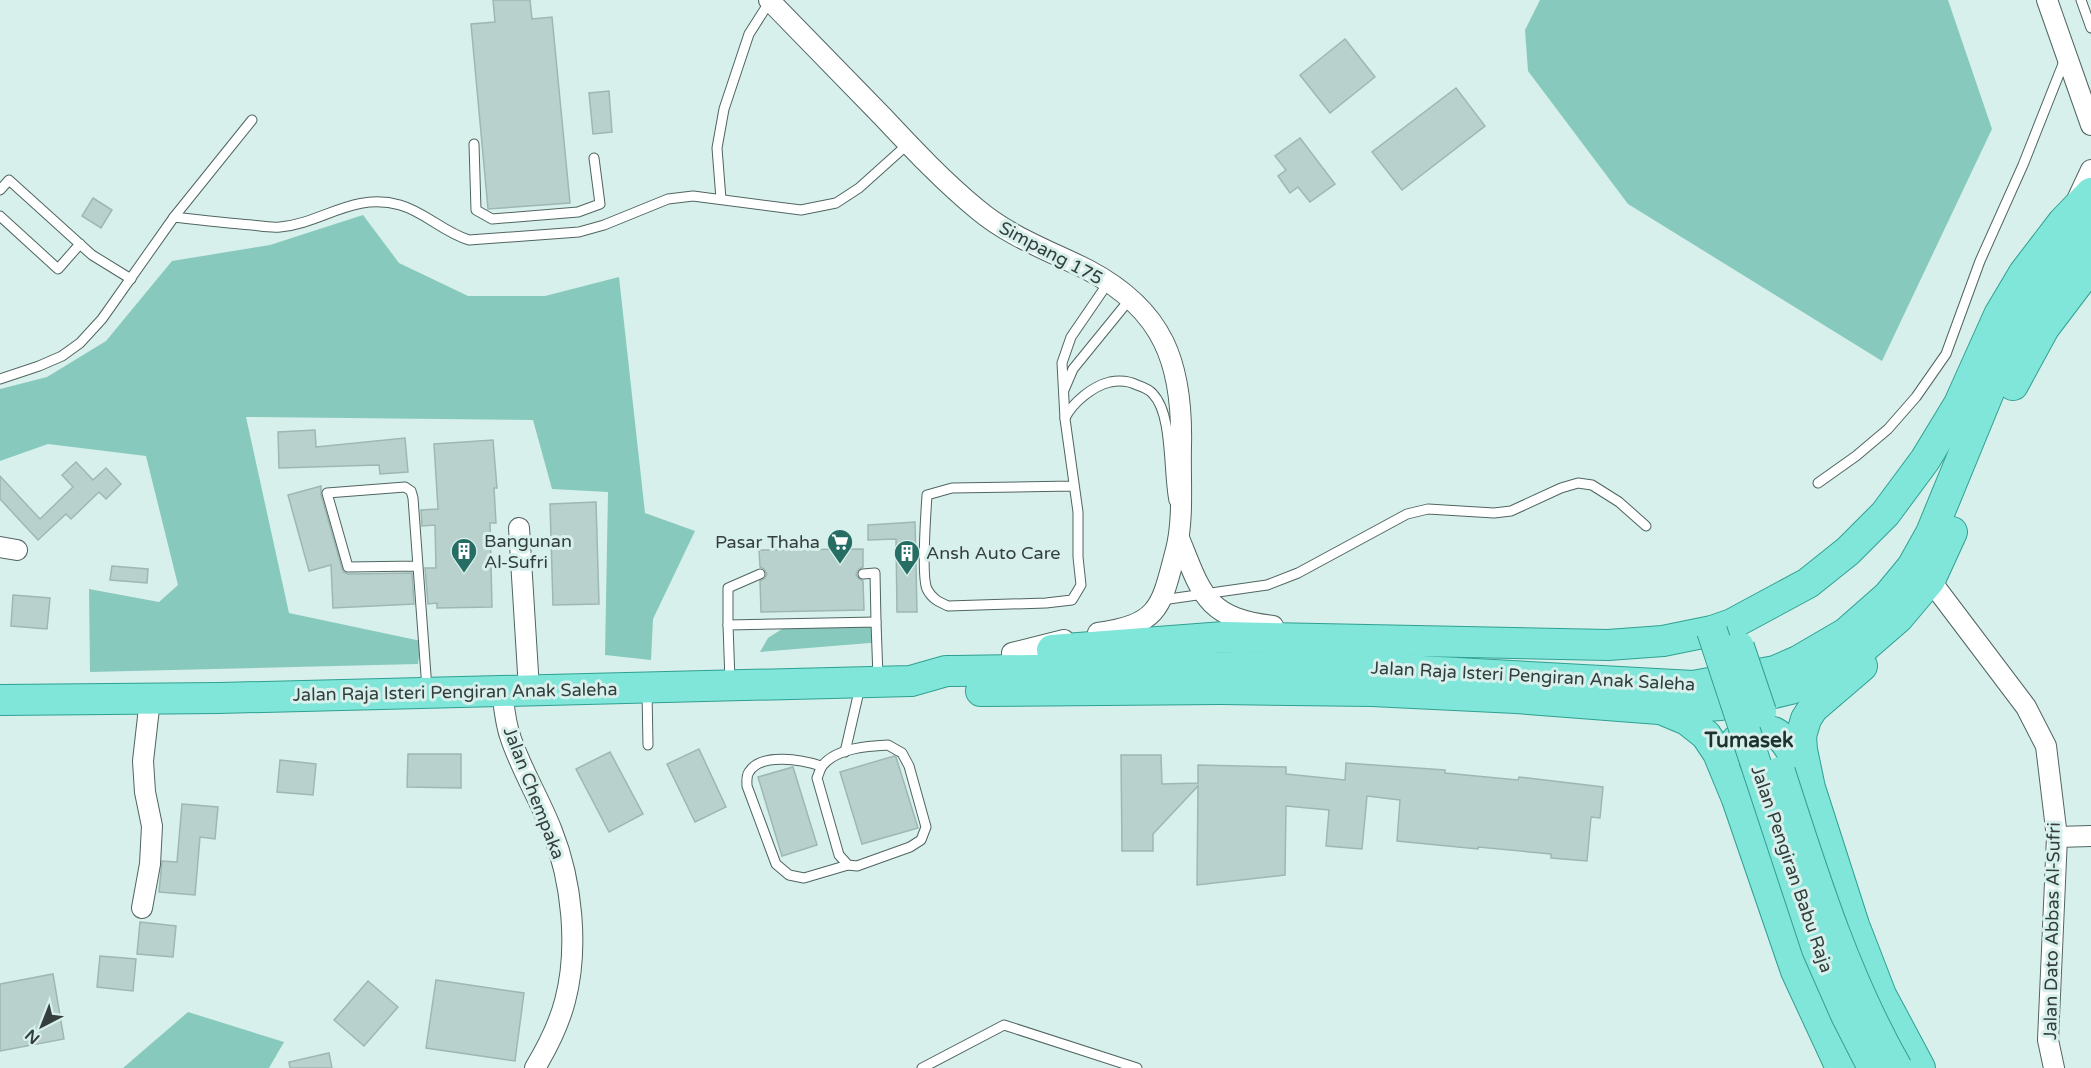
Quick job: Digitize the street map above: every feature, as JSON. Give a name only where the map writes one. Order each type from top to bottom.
[{"type":"main road","points":[[954,671],[982,657],[1012,653],[1224,637],[1608,645],[1663,642],[1722,628],[1808,583],[1848,551],[1885,514],[1924,460],[1959,404],[1999,315],[2024,273],[2074,222],[2091,193]]},
{"type":"main road","name":"Jalan Raja Isteri Pengiran Anak Saleha","points":[[0,700],[150,699],[910,681],[946,671],[1174,667],[1367,668],[1693,686],[1775,671],[1806,657],[1846,633],[1888,596],[1912,567],[1931,533],[2018,327],[2045,286],[2074,222]]},
{"type":"main road","name":"Jalan Raja Isteri Pengiran Anak Saleha","points":[[910,681],[948,691],[1220,689],[1372,691],[1516,698],[1659,709],[1721,705],[1791,689],[1835,667],[1860,651],[1898,618],[1930,580],[1961,513],[2021,368],[2044,328],[2091,266]]},
{"type":"main road","points":[[1898,618],[1880,648],[1813,708],[1806,719],[1801,736],[1810,788],[1854,925],[1881,995],[1920,1068]]},
{"type":"main road","name":"Jalan Pengiran Babu Raja","points":[[1722,628],[1817,949],[1846,1015],[1873,1068]]},
{"type":"main road","name":"Jalan Pengiran Babu Raja","points":[[1722,628],[1839,947],[1867,1011],[1897,1068]]},
{"type":"main road","points":[[1659,709],[1687,720],[1706,735],[1718,753],[1737,799],[1796,971],[1841,1068]]},
{"type":"main road","points":[[1737,799],[1728,756],[1732,745],[1740,735],[1755,730],[1775,732],[1788,744],[1810,788]]},
{"type":"street","points":[[2047,0],[2091,125]]},
{"type":"street","name":"Simpang 175","points":[[770,1],[908,144],[961,195],[993,222],[1022,239],[1090,271],[1130,299],[1156,327],[1170,354],[1179,386],[1182,429],[1179,534],[1162,600],[1153,612],[1139,624],[1121,630],[1083,636],[1012,653]]},
{"type":"street","points":[[2074,222],[2091,170]]},
{"type":"street","name":"Jalan Chempaka","points":[[519,528],[516,689],[506,721],[511,740],[553,832],[568,888],[573,947],[565,1002],[547,1048],[535,1068]]},
{"type":"street","name":"Simpang 175","points":[[1179,534],[1203,593],[1214,607],[1228,616],[1248,623],[1360,639]]},
{"type":"street","name":"Jalan Dato Abbas Al-Sufri","points":[[1930,580],[2026,707],[2046,746],[2057,837],[2048,1040],[2054,1068]]},
{"type":"street","points":[[142,908],[150,864],[152,826],[145,792],[143,761],[150,699]]},
{"type":"street","points":[[2057,837],[2091,836]]},
{"type":"lane","points":[[2081,0],[2091,28]]},
{"type":"lane","points":[[720,199],[717,148],[724,109],[748,34],[770,1]]},
{"type":"lane","points":[[1818,483],[1856,456],[1888,429],[1916,398],[1946,354],[1980,261],[2023,165],[2067,56]]},
{"type":"lane","points":[[0,379],[54,360],[80,343],[102,320],[174,217],[252,120]]},
{"type":"lane","points":[[474,144],[476,210],[492,219],[578,213],[600,204],[594,158]]},
{"type":"lane","points":[[174,217],[279,227],[304,222],[355,203],[376,202],[399,205],[421,214],[453,235],[469,240],[579,232],[668,199],[693,196],[801,210],[836,202],[859,188],[908,144]]},
{"type":"lane","points":[[0,190],[9,180],[92,255],[130,279]]},
{"type":"lane","points":[[586,209],[589,229]]},
{"type":"lane","points":[[0,216],[58,269],[80,244]]},
{"type":"lane","points":[[492,219],[494,239]]},
{"type":"lane","points":[[1073,486],[952,488],[927,495],[926,586],[934,599],[948,606],[1046,603],[1072,600],[1081,585],[1078,557],[1078,512],[1065,419],[1062,363],[1071,337],[1108,283]]},
{"type":"lane","points":[[1063,392],[1073,369],[1130,299]]},
{"type":"lane","points":[[1065,419],[1080,399],[1100,385],[1116,381],[1131,382],[1152,391],[1160,402],[1165,416],[1171,488],[1179,534]]},
{"type":"lane","points":[[1162,600],[1267,585],[1298,573],[1407,514],[1428,510],[1494,513],[1511,511],[1561,488],[1578,483],[1592,485],[1619,501],[1646,526]]},
{"type":"lane","points":[[418,566],[348,567],[327,493],[405,487],[411,490],[413,498],[428,692]]},
{"type":"lane","points":[[845,752],[870,682],[876,622],[875,573],[863,574]]},
{"type":"lane","points":[[731,686],[728,588],[760,574]]},
{"type":"lane","points":[[728,625],[876,622]]},
{"type":"lane","points":[[647,687],[648,745]]},
{"type":"lane","points":[[821,766],[805,760],[786,758],[753,766],[747,774],[747,786],[776,864],[789,875],[804,878],[848,866],[857,866],[910,847],[921,840],[926,827],[909,766],[902,753],[888,745],[866,746],[830,759],[821,766],[817,778],[839,855],[848,866]]},
{"type":"lane","points":[[922,1068],[1004,1025],[1137,1068]]},
{"type":"green space","points":[[1540,0],[1948,0],[1992,129],[1882,361],[1628,204],[1528,71],[1525,30]]},
{"type":"green space","points":[[363,215],[399,263],[468,296],[545,296],[619,277],[645,513],[695,531],[653,619],[651,660],[605,655],[608,492],[552,489],[533,420],[246,417],[289,613],[421,641],[418,664],[90,672],[89,589],[159,602],[178,585],[146,456],[48,444],[0,461],[0,389],[47,377],[106,341],[172,261],[270,245]]},
{"type":"green space","points":[[876,618],[881,621],[882,642],[760,652],[768,638],[796,620]]},
{"type":"green space","points":[[188,1012],[284,1042],[269,1068],[123,1068]]},
{"type":"building","points":[[493,0],[530,0],[532,19],[552,17],[570,203],[488,209],[471,24],[495,22]]},
{"type":"building","points":[[1345,39],[1375,77],[1330,113],[1300,75]]},
{"type":"building","points":[[1456,88],[1485,126],[1402,190],[1372,152]]},
{"type":"building","points":[[609,91],[612,132],[593,134],[589,93]]},
{"type":"building","points":[[1300,138],[1335,184],[1310,202],[1298,187],[1290,193],[1278,176],[1286,170],[1275,156]]},
{"type":"building","points":[[93,198],[112,210],[101,228],[82,216]]},
{"type":"building","points":[[315,430],[316,447],[405,438],[408,472],[380,474],[379,465],[279,468],[278,432]]},
{"type":"building","points":[[493,440],[497,488],[494,488],[496,523],[490,523],[492,607],[437,608],[437,603],[428,604],[425,568],[436,568],[435,525],[422,526],[421,510],[438,509],[434,444]]},
{"type":"building","points":[[76,462],[93,480],[106,468],[121,484],[106,499],[99,492],[71,519],[66,514],[38,540],[0,499],[0,476],[40,519],[73,487],[62,475]]},
{"type":"building","points":[[321,486],[321,495],[343,572],[348,574],[412,573],[414,604],[333,608],[331,565],[309,571],[288,495]]},
{"type":"building","points":[[596,502],[599,604],[553,605],[550,504]]},
{"type":"building","name":"Ansh Auto Care","points":[[915,522],[917,612],[897,612],[896,539],[868,540],[868,525]]},
{"type":"building","points":[[863,549],[863,567],[856,574],[863,581],[864,610],[761,612],[760,581],[767,574],[760,567],[759,550]]},
{"type":"building","points":[[112,566],[148,569],[147,583],[110,580]]},
{"type":"building","points":[[13,595],[50,598],[47,629],[11,626]]},
{"type":"building","points":[[699,749],[726,807],[695,822],[667,764]]},
{"type":"building","points":[[610,752],[643,814],[609,832],[576,769]]},
{"type":"building","points":[[408,754],[461,754],[461,788],[407,787]]},
{"type":"building","points":[[1121,755],[1161,755],[1162,784],[1198,783],[1198,765],[1286,767],[1286,774],[1345,780],[1346,763],[1445,770],[1445,773],[1518,780],[1519,777],[1603,787],[1600,818],[1591,817],[1587,861],[1551,858],[1551,854],[1397,841],[1400,800],[1367,796],[1362,849],[1326,846],[1329,810],[1286,806],[1285,875],[1197,885],[1198,786],[1153,834],[1153,851],[1122,851]]},
{"type":"building","points":[[894,756],[918,828],[862,844],[840,772]]},
{"type":"building","points":[[280,760],[316,764],[313,795],[277,792]]},
{"type":"building","points":[[793,767],[817,845],[782,856],[758,777]]},
{"type":"building","points":[[182,804],[218,807],[215,839],[200,837],[195,895],[159,892],[162,861],[177,862]]},
{"type":"building","points":[[140,922],[176,926],[173,957],[137,954]]},
{"type":"building","points":[[100,956],[136,959],[133,991],[97,987]]},
{"type":"building","points":[[53,974],[64,1039],[0,1051],[0,984]]},
{"type":"building","points":[[436,980],[524,993],[515,1061],[426,1048]]},
{"type":"building","points":[[368,981],[398,1007],[364,1046],[334,1020]]},
{"type":"building","points":[[329,1053],[332,1068],[290,1068],[289,1062]]},
{"type":"place","name":"Pasar Thaha","points":[[840,565]]},
{"type":"place","name":"Bangunan Al-Sufri","points":[[464,574]]},
{"type":"place","name":"Ansh Auto Care","points":[[907,576]]},
{"type":"district","name":"Tumasek","points":[[1749,740]]}]
